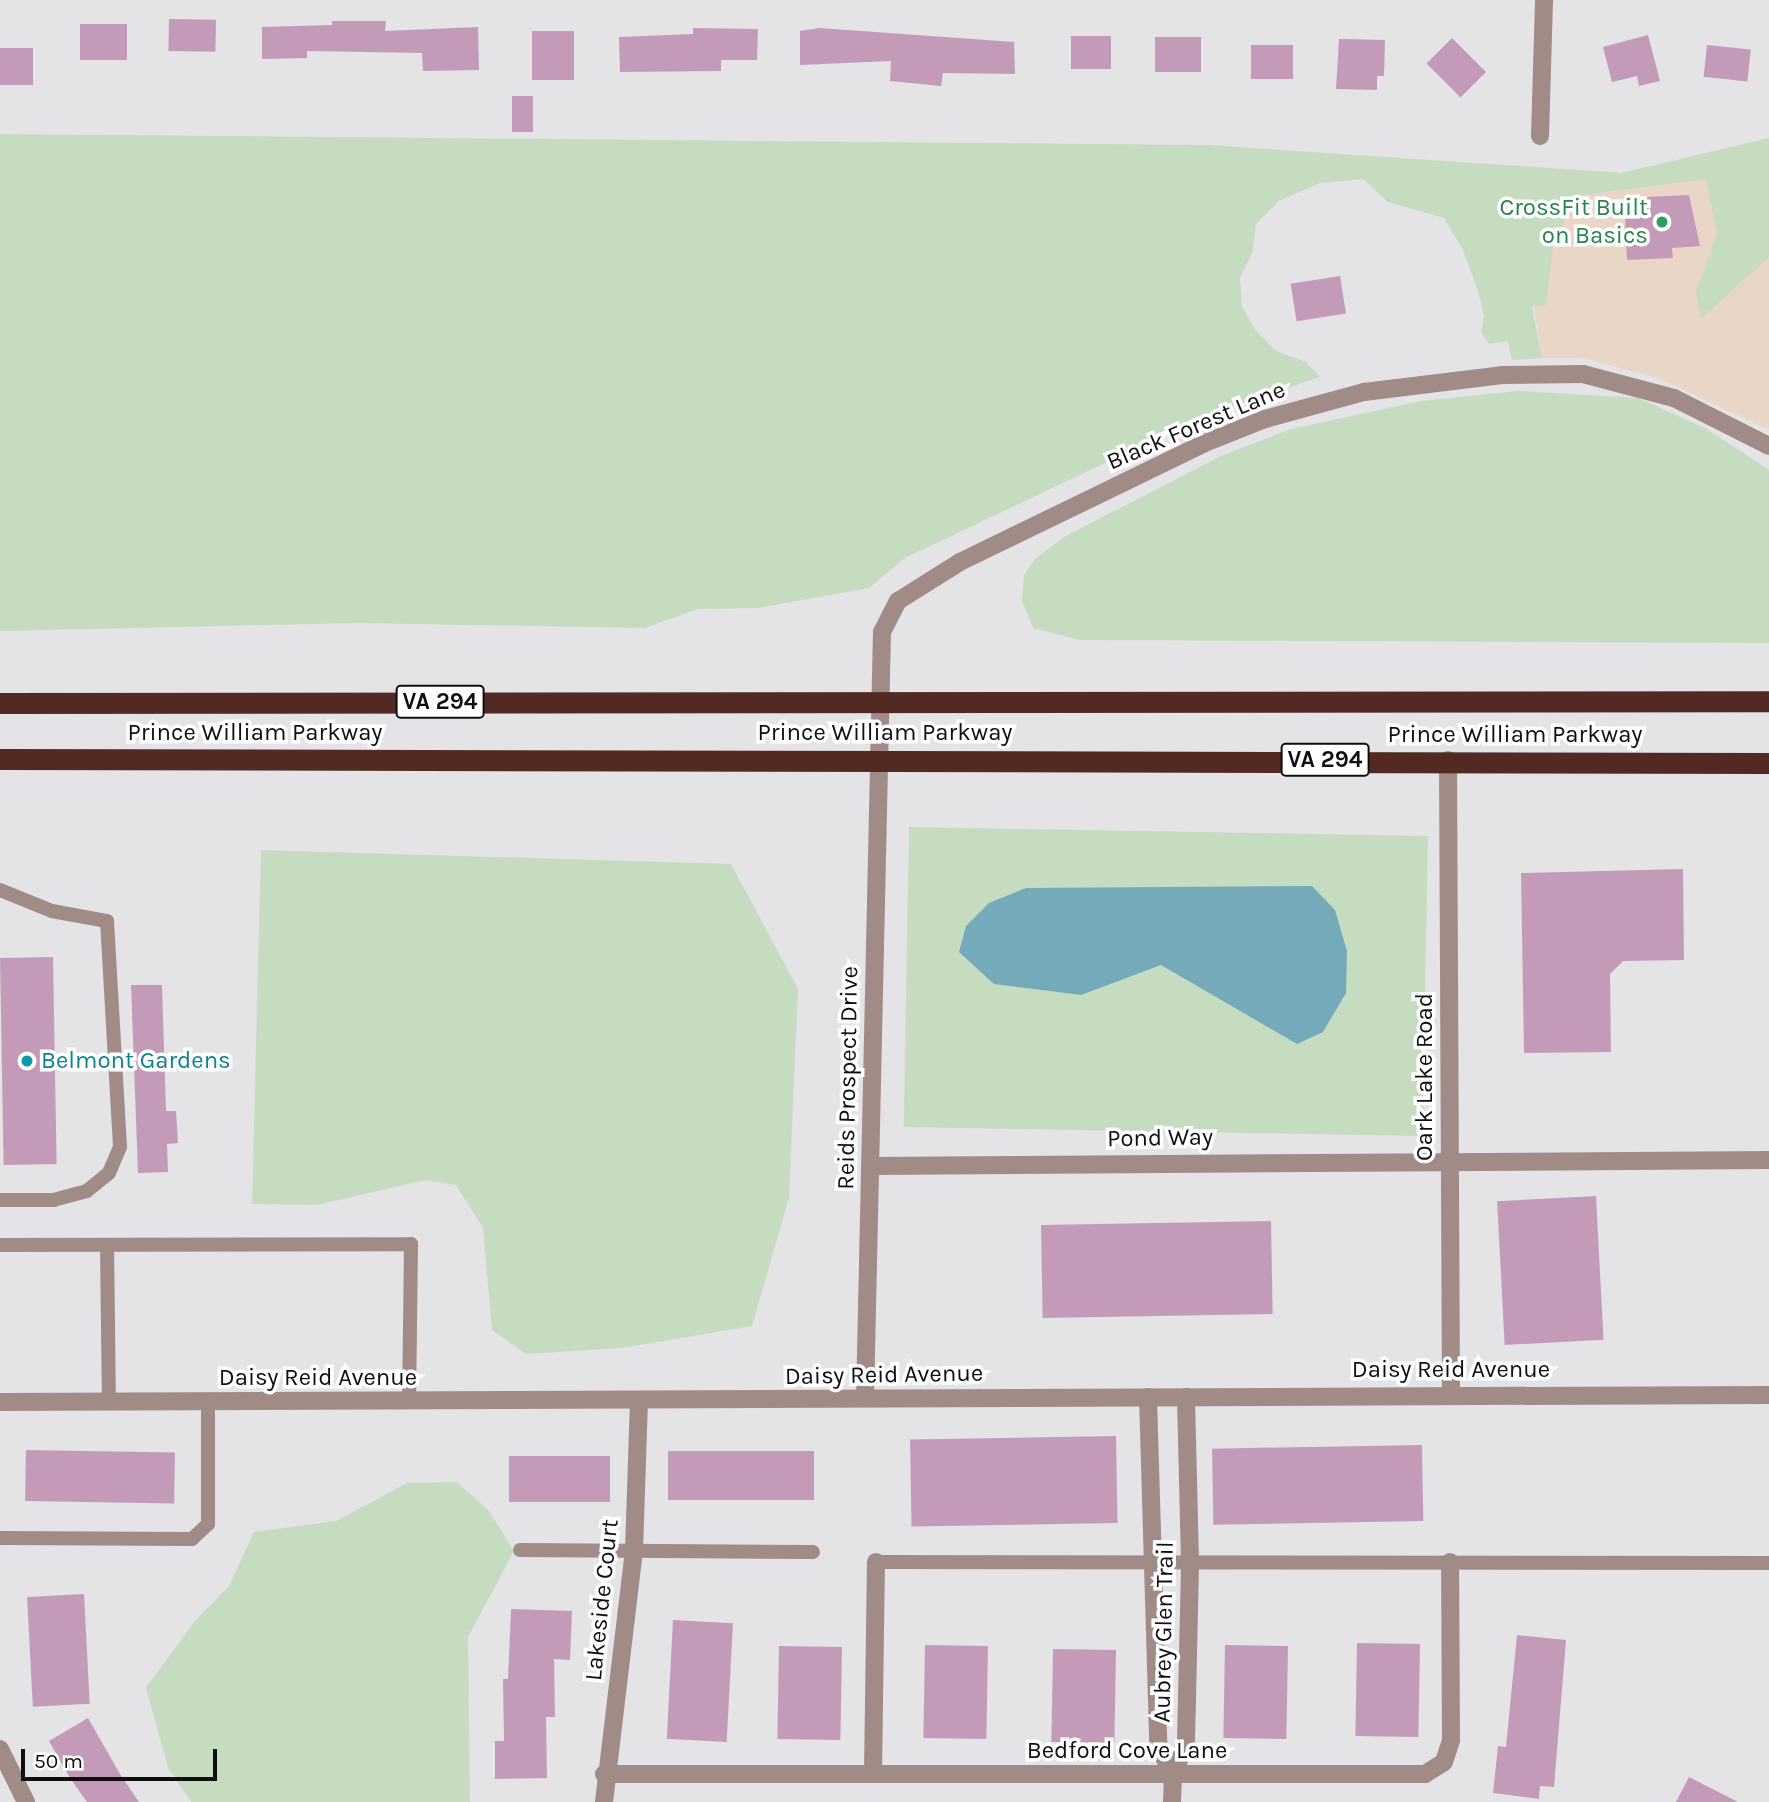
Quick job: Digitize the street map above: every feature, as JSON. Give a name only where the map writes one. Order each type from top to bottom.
[{"type":"highway","name":"Prince William Parkway","points":[[0,703],[1769,701]]},
{"type":"highway","name":"Prince William Parkway","points":[[0,759],[1448,760],[1769,763]]},
{"type":"street","points":[[1540,136],[1544,0]]},
{"type":"street","name":"Black Forest Lane","points":[[880,760],[882,632],[890,612],[908,593],[1143,472],[1277,415],[1401,386],[1571,374],[1617,380],[1674,398],[1769,446]]},
{"type":"street","name":"Reids Prospect Drive","points":[[865,1398],[880,760]]},
{"type":"street","name":"Oark Lake Road","points":[[1448,760],[1451,1394]]},
{"type":"street","name":"Pond Way","points":[[870,1166],[1450,1160],[1769,1160]]},
{"type":"street","name":"Daisy Reid Avenue","points":[[0,1402],[639,1402],[1451,1394],[1769,1395]]},
{"type":"street","name":"Aubrey Glen Trail","points":[[1148,1397],[1150,1562],[1158,1744],[1173,1776]]},
{"type":"street","name":"Aubrey Glen Trail","points":[[1173,1776],[1186,1742],[1191,1562],[1186,1397]]},
{"type":"street","name":"Lakeside Court","points":[[604,1802],[604,1774],[634,1550],[639,1402]]},
{"type":"street","points":[[873,1774],[876,1562]]},
{"type":"street","name":"Bedford Cove Lane","points":[[604,1774],[1412,1776],[1436,1769],[1451,1740],[1450,1563]]},
{"type":"street","points":[[0,1749],[26,1802]]},
{"type":"street","points":[[1172,1802],[1173,1776]]},
{"type":"lane","points":[[0,890],[52,911],[107,921],[120,1147],[109,1173],[87,1191],[54,1200],[0,1200]]},
{"type":"lane","points":[[0,1245],[411,1244],[409,1402]]},
{"type":"lane","points":[[107,1245],[109,1403]]},
{"type":"lane","points":[[0,1538],[192,1539],[208,1524],[208,1402]]},
{"type":"lane","points":[[520,1550],[813,1552]]},
{"type":"lane","points":[[876,1562],[1769,1563]]},
{"type":"shaded area","points":[[1769,138],[1769,430],[1660,379],[1583,358],[1542,358],[1512,165],[1622,173]]},
{"type":"green space","points":[[0,134],[1209,145],[1621,173],[1769,138],[1769,257],[1701,319],[1696,292],[1717,234],[1706,179],[1560,198],[1564,224],[1553,247],[1546,305],[1532,307],[1542,358],[1512,360],[1508,341],[1489,344],[1481,332],[1484,316],[1478,291],[1463,250],[1444,218],[1388,202],[1363,179],[1320,183],[1279,201],[1256,224],[1253,251],[1240,278],[1242,306],[1256,331],[1276,351],[1306,362],[1320,377],[1206,415],[905,558],[869,588],[758,608],[698,609],[645,628],[359,623],[0,631]]},
{"type":"green space","points":[[1518,391],[1638,398],[1707,429],[1769,470],[1769,643],[1080,640],[1033,628],[1022,601],[1024,575],[1035,559],[1064,537],[1221,456],[1291,429],[1421,401]]},
{"type":"green space","points":[[909,827],[1428,836],[1423,1136],[904,1127]]},
{"type":"green space","points":[[261,850],[731,864],[798,989],[789,1198],[752,1326],[622,1348],[526,1354],[492,1330],[483,1228],[456,1185],[425,1180],[317,1205],[252,1204]]},
{"type":"green space","points":[[457,1482],[489,1511],[514,1551],[468,1637],[470,1802],[191,1802],[168,1768],[146,1688],[194,1622],[229,1586],[254,1532],[336,1521],[407,1483]]},
{"type":"water","points":[[1312,886],[1335,910],[1347,951],[1346,993],[1323,1032],[1297,1044],[1161,965],[1081,995],[994,984],[959,952],[966,926],[989,903],[1026,888]]},
{"type":"building","points":[[169,19],[216,20],[215,52],[168,51]]},
{"type":"building","points":[[332,21],[386,21],[385,31],[478,27],[479,70],[423,71],[422,53],[307,51],[307,58],[262,59],[262,27],[332,25]]},
{"type":"building","points":[[80,24],[127,24],[127,60],[80,60]]},
{"type":"building","points":[[693,28],[758,29],[757,60],[721,60],[721,71],[620,72],[619,37],[693,34]]},
{"type":"building","points":[[819,28],[1014,42],[1015,74],[943,73],[941,86],[890,81],[891,61],[800,65],[800,31]]},
{"type":"building","points":[[532,31],[574,31],[574,80],[532,80]]},
{"type":"building","points":[[1648,35],[1660,81],[1639,86],[1637,76],[1612,82],[1603,47]]},
{"type":"building","points":[[1071,36],[1111,36],[1111,69],[1071,69]]},
{"type":"building","points":[[1155,37],[1201,37],[1201,72],[1155,72]]},
{"type":"building","points":[[1452,38],[1486,72],[1460,97],[1427,63]]},
{"type":"building","points":[[1339,39],[1385,40],[1384,76],[1377,76],[1377,90],[1336,89]]},
{"type":"building","points":[[1251,45],[1293,45],[1293,79],[1251,79]]},
{"type":"building","points":[[1707,45],[1751,50],[1747,81],[1704,77]]},
{"type":"building","points":[[0,48],[33,48],[33,85],[0,85]]},
{"type":"building","points":[[512,96],[533,96],[533,132],[512,132]]},
{"type":"building","name":"CrossFit Built on Basics","points":[[1689,195],[1700,246],[1672,248],[1673,258],[1627,260],[1624,198]]},
{"type":"building","points":[[1340,276],[1346,314],[1297,321],[1291,284]]},
{"type":"building","points":[[1683,869],[1684,960],[1623,961],[1610,974],[1611,1052],[1524,1053],[1521,873]]},
{"type":"building","name":"Belmont Gardens","points":[[53,957],[57,1164],[4,1165],[0,958]]},
{"type":"building","points":[[131,985],[162,985],[166,1111],[176,1111],[178,1143],[167,1144],[168,1172],[138,1173]]},
{"type":"building","points":[[1596,1196],[1604,1340],[1505,1345],[1497,1201]]},
{"type":"building","points":[[1271,1221],[1273,1314],[1043,1318],[1041,1225]]},
{"type":"building","points":[[1116,1436],[1118,1523],[912,1527],[910,1440]]},
{"type":"building","points":[[1422,1445],[1423,1521],[1213,1525],[1212,1449]]},
{"type":"building","points":[[26,1450],[175,1453],[174,1504],[25,1501]]},
{"type":"building","points":[[668,1451],[814,1451],[814,1500],[668,1500]]},
{"type":"building","points":[[509,1456],[610,1456],[610,1502],[509,1502]]},
{"type":"building","points":[[84,1594],[90,1704],[33,1707],[27,1597]]},
{"type":"building","points":[[511,1609],[572,1611],[570,1660],[554,1659],[555,1717],[546,1717],[547,1778],[495,1779],[495,1741],[504,1741],[503,1679],[508,1679]]},
{"type":"building","points":[[673,1620],[733,1623],[727,1742],[667,1739]]},
{"type":"building","points":[[1517,1635],[1566,1640],[1554,1787],[1540,1786],[1539,1799],[1493,1793],[1498,1746],[1506,1747]]},
{"type":"building","points":[[1357,1643],[1420,1644],[1418,1737],[1355,1736]]},
{"type":"building","points":[[925,1645],[988,1646],[986,1739],[923,1738]]},
{"type":"building","points":[[1225,1645],[1288,1646],[1286,1739],[1223,1738]]},
{"type":"building","points":[[779,1646],[842,1647],[840,1740],[777,1739]]},
{"type":"building","points":[[1053,1649],[1116,1650],[1114,1743],[1051,1742]]},
{"type":"building","points":[[88,1718],[139,1802],[87,1802],[70,1778],[49,1741]]},
{"type":"building","points":[[1689,1777],[1738,1802],[1676,1802]]},
{"type":"place","name":"CrossFit Built on Basics","points":[[1662,222]]},
{"type":"place","name":"Belmont Gardens","points":[[27,1061]]}]
